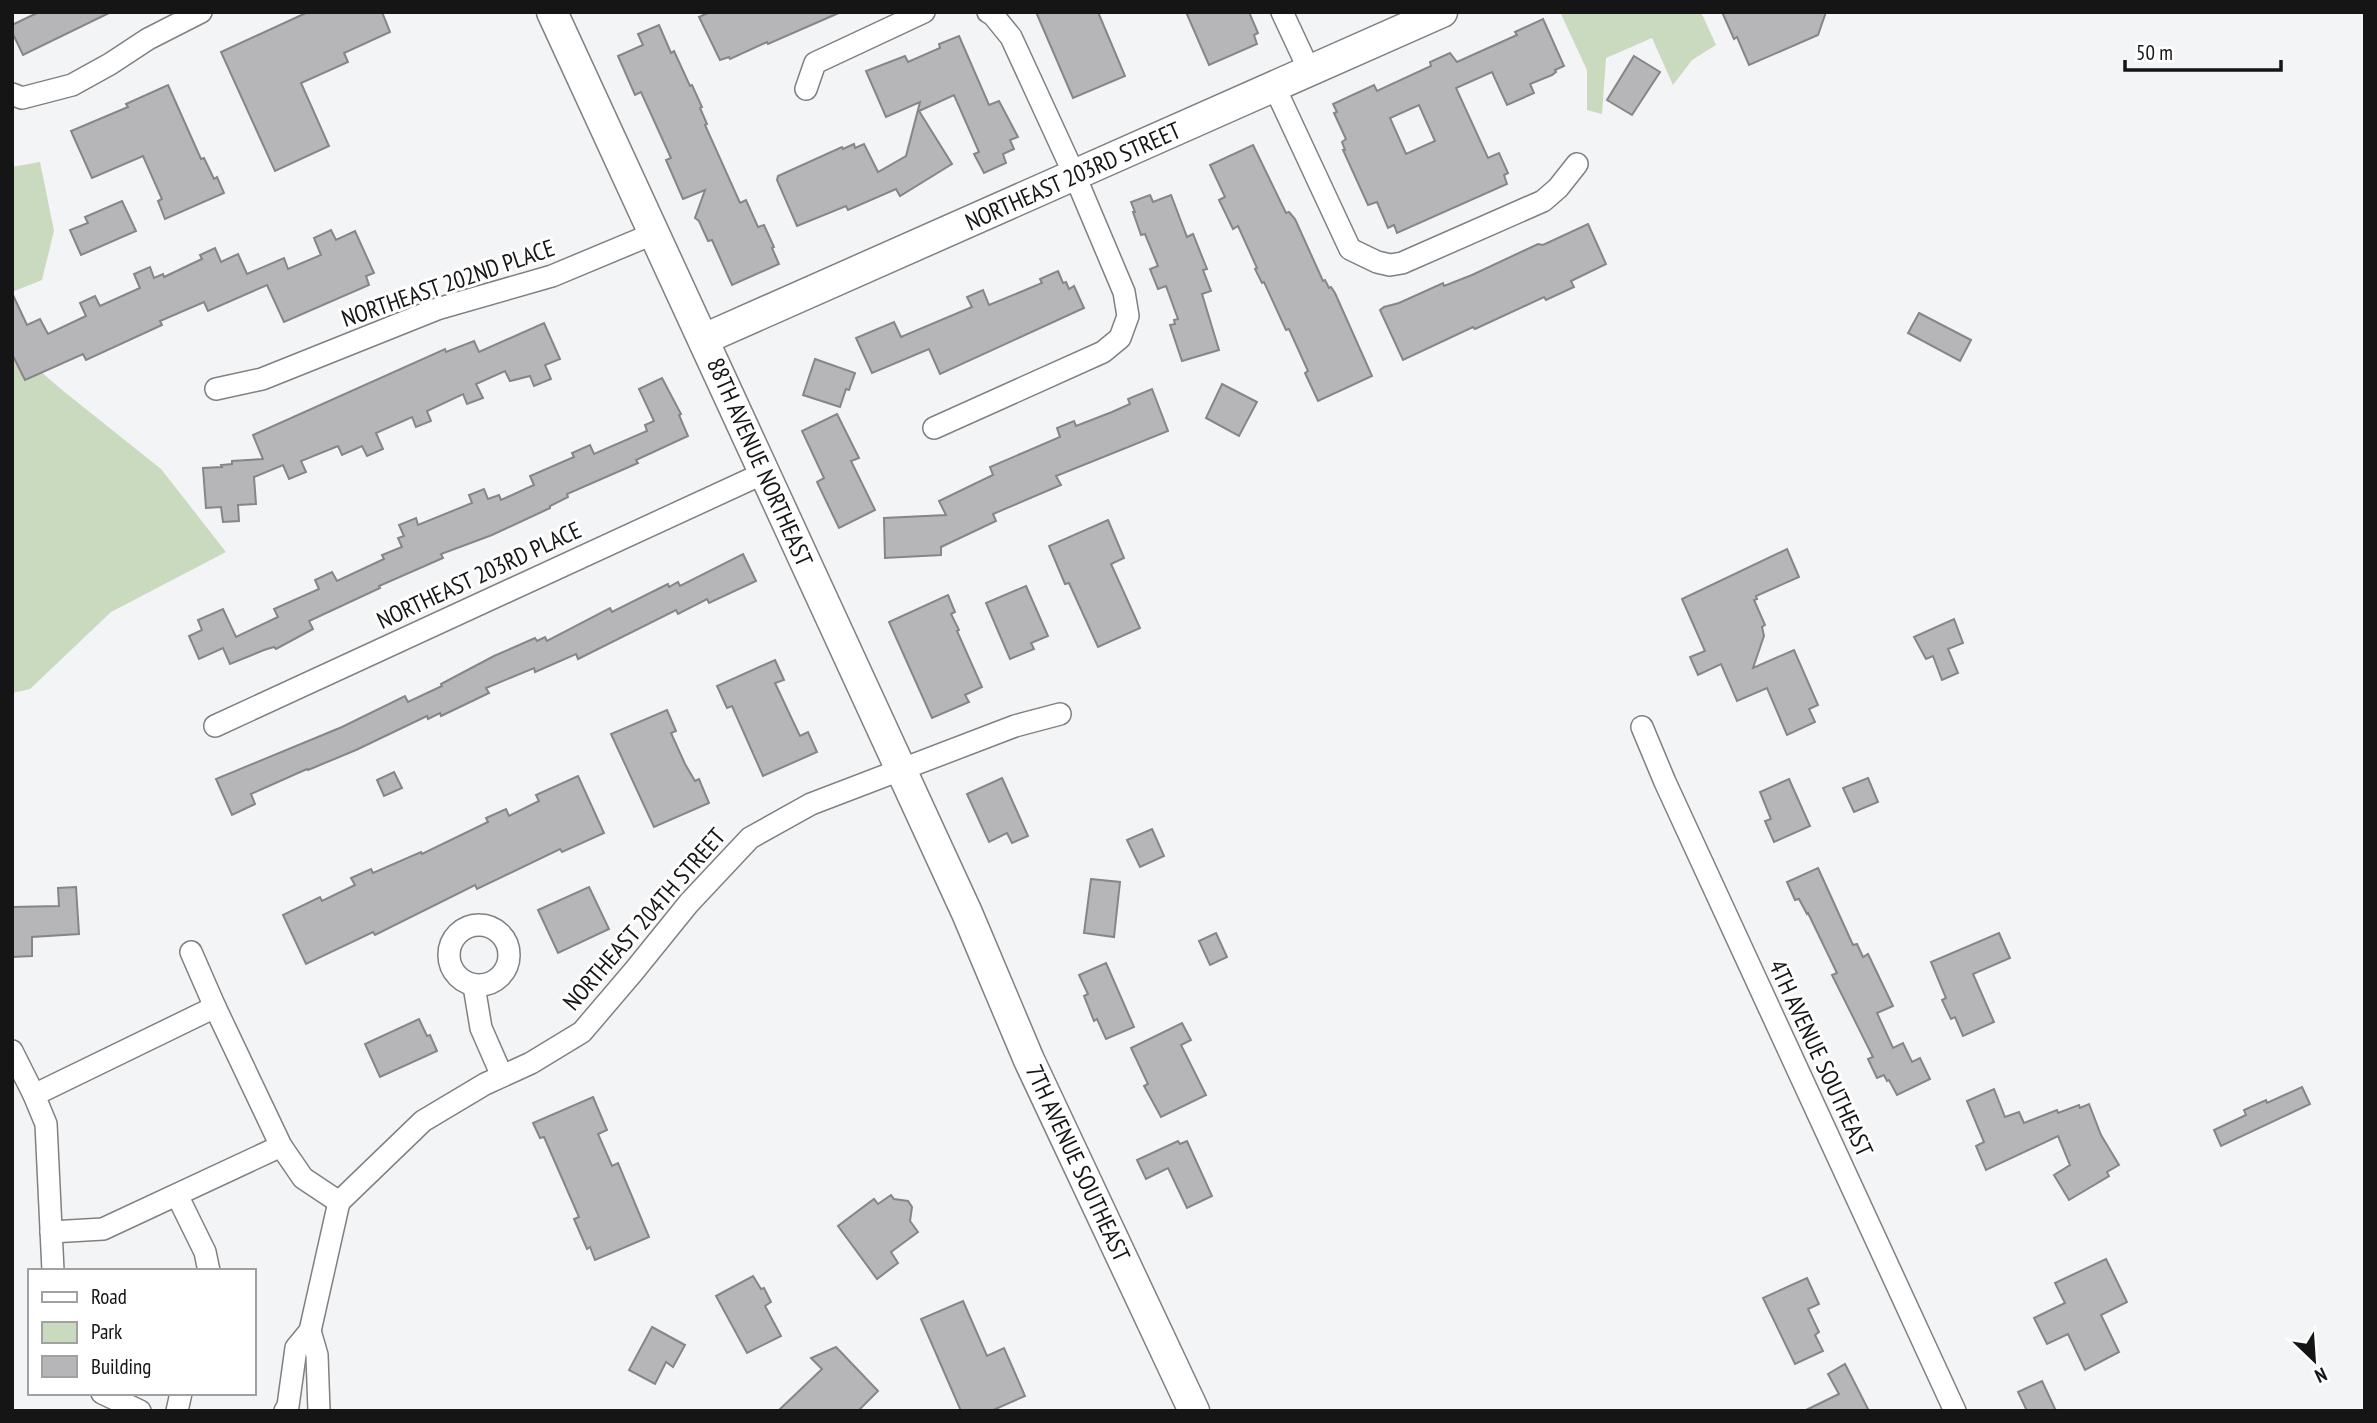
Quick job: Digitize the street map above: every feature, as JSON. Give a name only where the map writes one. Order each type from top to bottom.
[{"type":"street","points":[[17,96],[72,85],[148,39],[201,12]]},
{"type":"street","name":"88TH AVENUE NORTHEAST","points":[[552,12],[967,913]]},
{"type":"street","points":[[806,89],[815,63],[924,12]]},
{"type":"street","points":[[934,428],[1103,352],[1120,338],[1128,316],[1124,292],[1075,176],[1011,37],[988,12]]},
{"type":"street","points":[[1282,12],[1310,72]]},
{"type":"street","name":"NORTHEAST 203RD STREET","points":[[704,339],[1442,12]]},
{"type":"street","points":[[1275,88],[1350,248],[1377,262],[1390,265],[1402,263],[1543,201],[1558,188],[1577,164]]},
{"type":"street","name":"NORTHEAST 202ND PLACE","points":[[216,389],[262,379],[437,309],[552,276],[655,233]]},
{"type":"street","name":"NORTHEAST 203RD PLACE","points":[[215,726],[764,473]]},
{"type":"street","name":"NORTHEAST 204TH STREET","points":[[340,1202],[423,1121],[502,1076],[531,1063],[582,1032],[689,903],[750,838],[810,804],[1015,726],[1060,714]]},
{"type":"street","name":"4TH AVENUE SOUTHEAST","points":[[1642,727],[1676,807],[1955,1411]]},
{"type":"street","name":"7TH AVENUE SOUTHEAST","points":[[967,913],[1029,1060],[1195,1411]]},
{"type":"street","points":[[191,952],[281,1146],[303,1178],[340,1202],[310,1331],[296,1348],[285,1411]]},
{"type":"street","points":[[474,986],[481,1028],[502,1076]]},
{"type":"street","points":[[34,1095],[215,1007]]},
{"type":"street","points":[[12,1051],[46,1124],[53,1269]]},
{"type":"street","points":[[51,1232],[103,1229],[281,1146]]},
{"type":"street","points":[[177,1195],[205,1252],[209,1269]]},
{"type":"street","points":[[310,1331],[317,1355],[319,1411]]},
{"type":"street","points":[[106,1395],[140,1411]]},
{"type":"green space","points":[[1560,12],[1701,12],[1716,45],[1692,60],[1673,85],[1652,38],[1606,58],[1602,114],[1587,110],[1587,70]]},
{"type":"green space","points":[[40,162],[54,231],[42,280],[12,292],[12,167]]},
{"type":"green space","points":[[12,347],[161,469],[226,552],[111,612],[30,689],[12,693]]},
{"type":"building","points":[[39,12],[111,12],[23,55],[12,32],[12,25]]},
{"type":"building","points":[[308,12],[382,12],[390,32],[344,53],[348,62],[301,83],[329,146],[275,171],[221,52]]},
{"type":"building","points":[[710,12],[841,12],[768,44],[767,42],[730,59],[720,60],[699,17]]},
{"type":"building","points":[[1036,12],[1098,12],[1125,76],[1073,98]]},
{"type":"building","points":[[1186,12],[1249,12],[1258,33],[1254,35],[1257,44],[1209,65]]},
{"type":"building","points":[[1722,12],[1826,12],[1818,35],[1749,65]]},
{"type":"building","points":[[1543,19],[1564,66],[1555,70],[1552,75],[1530,84],[1534,93],[1507,105],[1492,72],[1456,88],[1488,158],[1499,153],[1508,173],[1504,175],[1507,184],[1397,233],[1394,225],[1388,228],[1377,202],[1368,205],[1343,150],[1342,142],[1346,139],[1334,113],[1337,112],[1333,104],[1374,85],[1377,91],[1431,66],[1430,62],[1450,53],[1457,62],[1517,35],[1515,32]],"holes":[[[1419,105],[1435,141],[1406,154],[1390,118]]]},
{"type":"building","points":[[659,25],[671,53],[674,51],[690,86],[692,85],[702,107],[700,108],[707,124],[705,125],[740,203],[746,200],[758,227],[764,225],[779,264],[732,285],[712,240],[708,241],[695,218],[705,190],[683,199],[666,160],[671,158],[641,92],[635,95],[618,56],[643,45],[638,34]]},
{"type":"building","points":[[959,36],[989,105],[999,101],[1018,137],[1010,140],[1014,149],[1003,154],[1006,163],[984,173],[974,154],[979,152],[954,95],[919,111],[952,164],[900,196],[896,189],[848,210],[846,206],[797,226],[777,180],[778,176],[854,144],[855,148],[864,144],[878,172],[906,156],[920,102],[886,117],[866,71],[905,56],[908,62]]},
{"type":"building","points":[[1634,56],[1660,72],[1632,115],[1607,100]]},
{"type":"building","points":[[168,85],[201,159],[204,158],[214,179],[217,177],[224,193],[165,219],[158,201],[162,199],[143,156],[92,178],[71,131],[128,107],[126,104]]},
{"type":"building","points":[[1253,145],[1286,213],[1289,212],[1295,219],[1323,281],[1325,280],[1335,293],[1372,376],[1318,401],[1289,329],[1286,330],[1264,282],[1262,283],[1255,269],[1257,268],[1238,226],[1233,229],[1219,200],[1225,197],[1210,165]]},
{"type":"building","points":[[1150,195],[1153,202],[1171,195],[1187,237],[1193,234],[1207,269],[1203,270],[1211,291],[1202,294],[1219,350],[1182,361],[1170,325],[1175,324],[1174,320],[1178,319],[1166,286],[1158,289],[1150,269],[1158,266],[1145,234],[1141,235],[1131,202]]},
{"type":"building","points":[[122,201],[136,231],[81,255],[70,230],[88,223],[85,217]]},
{"type":"building","points":[[1588,224],[1606,264],[1571,281],[1574,287],[1546,300],[1544,297],[1475,329],[1473,327],[1403,360],[1380,310],[1384,307],[1443,283],[1444,286],[1472,275]]},
{"type":"building","points":[[331,230],[336,240],[355,231],[374,273],[366,276],[369,285],[284,322],[267,285],[208,311],[204,302],[160,321],[162,325],[86,360],[83,354],[25,380],[12,354],[12,293],[27,325],[40,319],[48,334],[86,316],[80,303],[95,296],[100,306],[140,288],[134,274],[150,267],[154,278],[163,274],[164,277],[202,259],[200,255],[215,248],[221,262],[238,254],[247,274],[284,258],[288,269],[321,255],[314,238]]},
{"type":"building","points":[[1058,271],[1069,289],[1074,286],[1084,308],[940,374],[929,349],[872,373],[856,338],[894,322],[901,337],[972,307],[967,297],[983,290],[989,305],[1042,283],[1040,279]]},
{"type":"building","points":[[1919,313],[1971,340],[1960,361],[1908,333]]},
{"type":"building","points":[[544,323],[560,359],[545,365],[551,379],[534,386],[530,376],[510,381],[505,371],[476,384],[483,398],[467,404],[463,394],[427,411],[431,421],[416,427],[412,417],[376,433],[383,449],[367,456],[362,446],[342,455],[338,446],[301,461],[306,472],[289,479],[283,465],[254,477],[256,504],[238,505],[239,521],[223,522],[221,507],[206,508],[203,468],[222,467],[221,465],[232,464],[232,461],[263,459],[253,435],[445,349],[446,352],[474,341],[479,352]]},
{"type":"building","points":[[815,359],[855,373],[840,407],[803,395]]},
{"type":"building","points":[[662,378],[681,414],[679,415],[688,436],[636,460],[638,463],[567,494],[568,497],[550,508],[492,535],[441,554],[443,558],[309,621],[313,629],[276,649],[274,647],[264,650],[230,664],[223,648],[199,659],[189,636],[202,630],[198,620],[223,609],[236,637],[278,617],[274,609],[319,589],[315,580],[332,572],[337,581],[384,559],[382,555],[402,547],[398,538],[404,536],[399,525],[416,518],[418,525],[472,503],[469,495],[484,489],[488,499],[499,495],[501,500],[534,485],[530,476],[574,457],[572,453],[590,445],[594,454],[647,431],[645,425],[654,421],[639,389]]},
{"type":"building","points":[[1222,384],[1257,402],[1239,436],[1206,418]]},
{"type":"building","points":[[1152,389],[1168,431],[1056,476],[1061,485],[993,514],[996,521],[941,547],[941,555],[885,558],[884,518],[946,515],[939,501],[993,475],[990,467],[1060,437],[1057,428],[1074,421],[1076,426],[1112,412],[1130,404],[1128,399]]},
{"type":"building","points":[[837,414],[859,458],[851,461],[875,510],[839,528],[817,482],[824,478],[802,431]]},
{"type":"building","points":[[1108,520],[1124,558],[1111,564],[1140,628],[1098,647],[1069,583],[1065,584],[1049,546]]},
{"type":"building","points":[[1787,549],[1799,577],[1756,596],[1757,599],[1754,600],[1765,625],[1762,627],[1764,636],[1753,668],[1794,650],[1818,705],[1809,709],[1815,722],[1787,735],[1767,688],[1737,701],[1721,664],[1698,675],[1690,657],[1705,651],[1682,599]]},
{"type":"building","points":[[743,554],[756,581],[709,603],[707,599],[678,614],[676,610],[578,659],[576,654],[535,672],[534,668],[486,688],[489,693],[441,716],[440,713],[428,719],[427,716],[356,750],[251,794],[255,804],[232,815],[216,779],[342,727],[405,696],[408,702],[494,656],[535,638],[537,641],[545,637],[547,641],[610,608],[612,612],[668,584],[669,587],[678,582],[680,586]]},
{"type":"building","points":[[1026,586],[1048,636],[1031,643],[1034,649],[1010,659],[986,603]]},
{"type":"building","points":[[948,595],[955,612],[951,614],[959,630],[957,631],[982,687],[965,695],[969,702],[932,718],[889,622]]},
{"type":"building","points":[[1954,619],[1963,643],[1948,649],[1958,673],[1942,680],[1933,656],[1926,659],[1914,637]]},
{"type":"building","points":[[775,660],[784,680],[775,683],[800,736],[808,732],[817,752],[763,776],[732,706],[727,708],[717,686]]},
{"type":"building","points":[[667,710],[676,731],[671,733],[685,764],[695,781],[699,779],[709,803],[654,827],[611,734]]},
{"type":"building","points":[[394,772],[402,788],[384,796],[377,780]]},
{"type":"building","points":[[578,776],[604,833],[562,852],[560,849],[477,889],[475,885],[375,935],[373,932],[306,964],[283,915],[320,897],[322,901],[355,885],[351,878],[371,869],[373,873],[421,852],[422,854],[488,822],[486,818],[506,809],[509,816],[539,801],[536,795]]},
{"type":"building","points":[[1002,778],[1028,836],[1012,843],[1007,833],[989,842],[967,794]]},
{"type":"building","points":[[1868,778],[1878,802],[1854,812],[1843,788]]},
{"type":"building","points":[[1789,779],[1810,826],[1774,842],[1765,821],[1771,819],[1760,792]]},
{"type":"building","points":[[1152,829],[1164,856],[1140,867],[1127,840]]},
{"type":"building","points":[[1818,868],[1853,945],[1857,944],[1863,957],[1868,954],[1893,1006],[1877,1013],[1893,1048],[1903,1043],[1912,1062],[1920,1058],[1930,1079],[1897,1095],[1884,1075],[1877,1078],[1868,1059],[1873,1057],[1832,975],[1837,973],[1808,913],[1799,899],[1795,900],[1787,882]]},
{"type":"building","points":[[1091,879],[1120,882],[1114,937],[1084,933]]},
{"type":"building","points":[[76,887],[79,934],[32,937],[32,956],[12,957],[12,907],[59,906],[58,888]]},
{"type":"building","points":[[589,887],[609,929],[558,953],[538,910]]},
{"type":"building","points":[[1216,933],[1227,957],[1210,965],[1199,941]]},
{"type":"building","points":[[1999,933],[2010,958],[1973,974],[1994,1022],[1963,1036],[1955,1017],[1951,1019],[1942,1000],[1946,998],[1931,962]]},
{"type":"building","points":[[1106,963],[1134,1027],[1106,1039],[1097,1019],[1094,1021],[1084,996],[1088,994],[1079,975]]},
{"type":"building","points":[[419,1019],[437,1051],[380,1077],[365,1044]]},
{"type":"building","points":[[1182,1023],[1191,1040],[1181,1045],[1206,1095],[1161,1117],[1144,1086],[1148,1084],[1131,1048]]},
{"type":"building","points":[[2302,1087],[2310,1104],[2221,1146],[2214,1130],[2246,1115],[2244,1110]]},
{"type":"building","points":[[1994,1089],[2005,1117],[2019,1112],[2024,1123],[2057,1110],[2058,1113],[2089,1104],[2101,1135],[2119,1165],[2107,1172],[2109,1176],[2069,1200],[2054,1175],[2070,1165],[2058,1136],[1986,1170],[1976,1146],[1984,1142],[1967,1101]]},
{"type":"building","points":[[593,1097],[607,1130],[598,1134],[612,1166],[618,1163],[649,1237],[595,1260],[590,1247],[587,1249],[574,1219],[579,1217],[544,1137],[540,1138],[533,1123]]},
{"type":"building","points":[[1178,1141],[1180,1144],[1187,1141],[1212,1196],[1187,1208],[1168,1168],[1146,1179],[1137,1160]]},
{"type":"building","points":[[891,1195],[894,1199],[908,1201],[912,1207],[910,1221],[918,1232],[891,1252],[898,1263],[877,1279],[838,1226],[874,1199],[878,1204]]},
{"type":"building","points":[[2106,1259],[2127,1302],[2101,1315],[2119,1352],[2085,1370],[2068,1334],[2047,1344],[2034,1318],[2065,1303],[2055,1283]]},
{"type":"building","points":[[753,1276],[761,1289],[764,1288],[771,1302],[765,1306],[781,1336],[747,1353],[716,1296]]},
{"type":"building","points":[[1807,1278],[1819,1304],[1808,1309],[1819,1332],[1815,1335],[1823,1351],[1795,1364],[1763,1298]]},
{"type":"building","points":[[963,1301],[987,1356],[1004,1348],[1025,1396],[991,1411],[961,1411],[921,1319]]},
{"type":"building","points":[[652,1327],[685,1345],[673,1367],[666,1362],[655,1384],[629,1370]]},
{"type":"building","points":[[836,1347],[878,1391],[858,1411],[778,1411],[822,1369],[811,1358]]},
{"type":"building","points":[[1845,1364],[1869,1411],[1804,1411],[1839,1394],[1828,1374]]},
{"type":"building","points":[[2042,1381],[2056,1411],[2027,1411],[2018,1392]]}]
